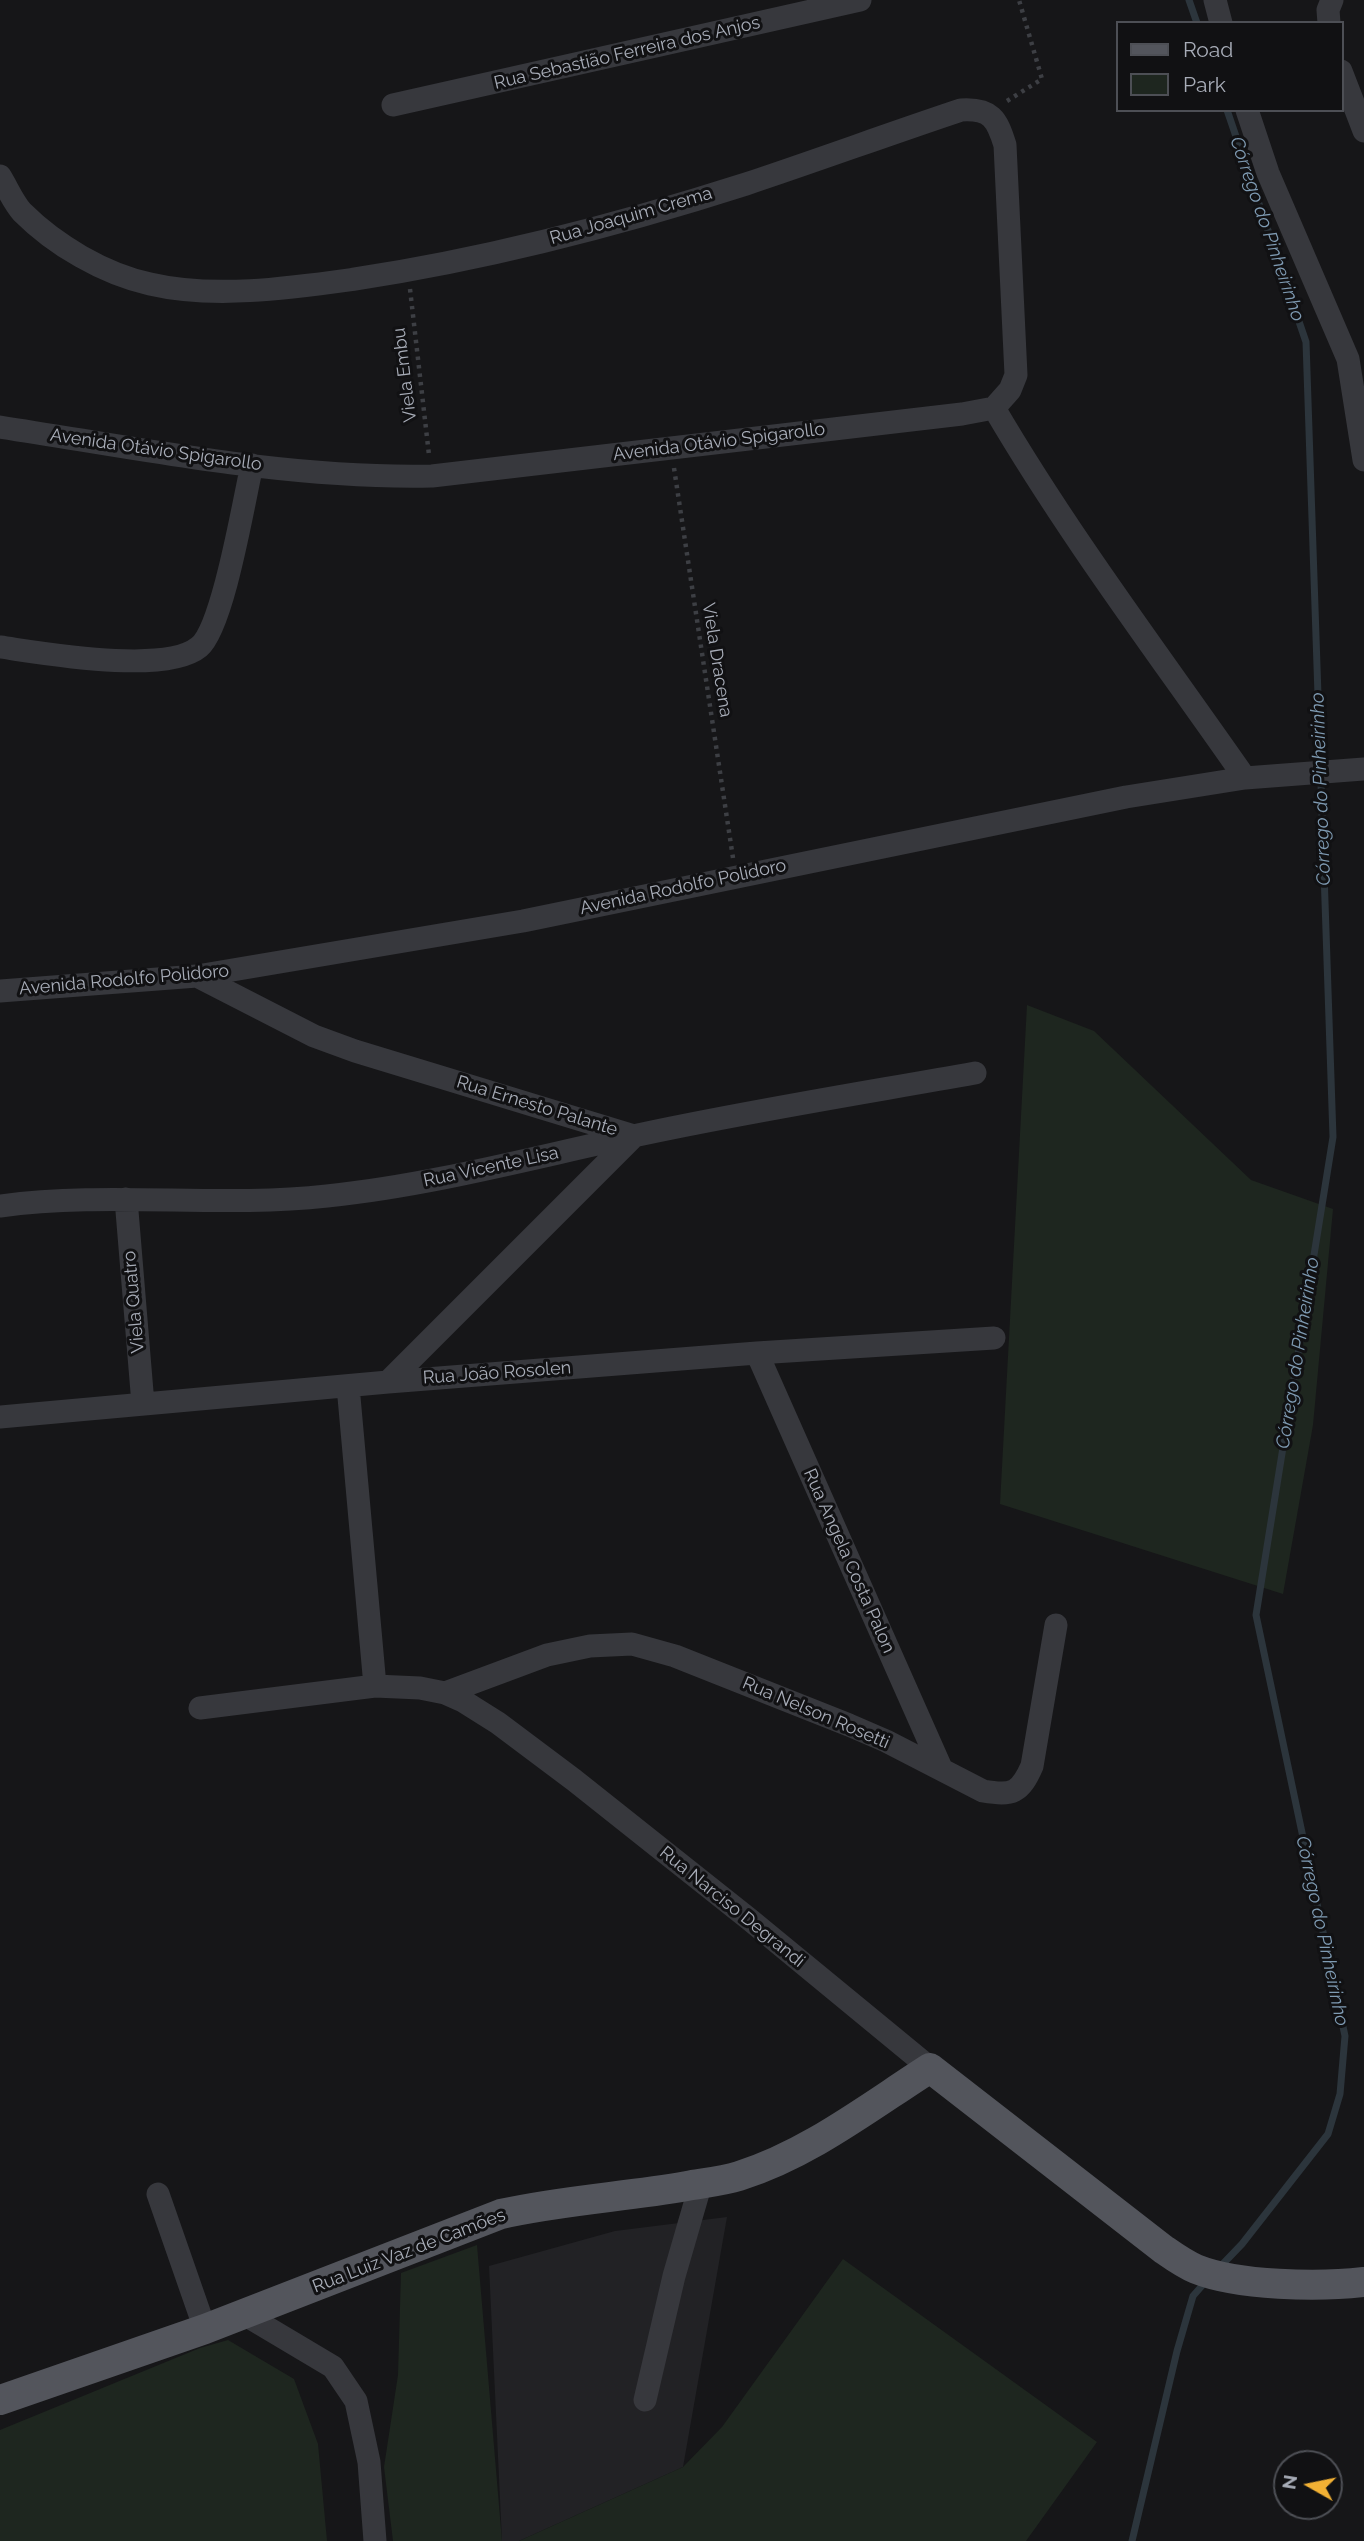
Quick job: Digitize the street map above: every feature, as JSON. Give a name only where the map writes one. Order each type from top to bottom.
[{"type":"main road","name":"Rua Luiz Vaz de Camões","points":[[0,2400],[205,2329],[501,2214],[541,2205],[736,2177],[769,2166],[810,2145],[930,2068]]},
{"type":"main road","name":"Rua Narciso Degrandi","points":[[930,2068],[1163,2249],[1208,2273],[1300,2285],[1326,2286],[1364,2282]]},
{"type":"street","name":"Rua Sebastião Ferreira dos Anjos","points":[[393,105],[860,0]]},
{"type":"street","points":[[1215,0],[1220,21]]},
{"type":"street","points":[[1329,21],[1328,10],[1332,0]]},
{"type":"street","points":[[1343,76],[1364,131]]},
{"type":"street","name":"Rua Joaquim Crema","points":[[0,176],[20,210],[58,243],[106,268],[149,284],[196,290],[292,288],[408,271],[589,230],[746,184],[961,110],[988,113]]},
{"type":"street","points":[[1248,112],[1268,173],[1348,359],[1364,460]]},
{"type":"street","points":[[988,113],[999,125],[1005,145],[1016,354],[1016,375],[1010,390],[994,408],[1081,543],[1245,778]]},
{"type":"street","name":"Avenida Otávio Spigarollo","points":[[0,427],[252,465],[345,476],[432,476],[994,408]]},
{"type":"street","points":[[0,647],[116,660],[157,660],[188,654],[201,646],[219,613],[252,465]]},
{"type":"street","name":"Avenida Rodolfo Polidoro","points":[[0,990],[197,976],[523,921],[1126,797],[1245,778],[1355,769]]},
{"type":"street","name":"Rua Ernesto Palante","points":[[197,976],[314,1036],[634,1136],[388,1382]]},
{"type":"street","name":"Rua Vicente Lisa","points":[[0,1206],[71,1200],[260,1201],[328,1196],[500,1167],[710,1119],[975,1073]]},
{"type":"street","name":"Viela Quatro","points":[[126,1199],[143,1404]]},
{"type":"street","name":"Rua João Rosolen","points":[[0,1417],[388,1382],[757,1353],[994,1338]]},
{"type":"street","name":"Rua Angela Costa Palon","points":[[757,1353],[941,1768]]},
{"type":"street","points":[[348,1386],[375,1686]]},
{"type":"street","name":"Rua Nelson Rosetti","points":[[445,1693],[547,1655],[590,1646],[632,1644],[675,1656],[754,1686],[886,1741],[984,1791],[1001,1794],[1017,1790],[1024,1783],[1032,1766],[1056,1625]]},
{"type":"street","name":"Rua Narciso Degrandi","points":[[200,1709],[375,1686],[420,1688],[445,1693],[498,1723],[574,1780],[930,2068]]},
{"type":"street","points":[[645,2400],[674,2276],[701,2183]]},
{"type":"street","points":[[158,2194],[205,2329]]},
{"type":"street","points":[[244,2314],[333,2367],[356,2401],[369,2462],[375,2541]]},
{"type":"path","points":[[988,113],[1042,79],[1019,0]]},
{"type":"path","name":"Viela Embu","points":[[408,271],[432,476]]},
{"type":"path","name":"Viela Dracena","points":[[671,449],[736,876]]},
{"type":"shaded area","points":[[727,2217],[683,2467],[519,2541],[502,2541],[489,2266],[615,2231]]},
{"type":"green space","points":[[1027,1005],[1094,1031],[1251,1180],[1333,1209],[1313,1425],[1283,1594],[1000,1504]]},
{"type":"green space","points":[[477,2245],[502,2541],[393,2541],[384,2467],[398,2375],[401,2273]]},
{"type":"green space","points":[[843,2259],[1097,2442],[1026,2541],[519,2541],[683,2467],[722,2427]]},
{"type":"green space","points":[[228,2340],[294,2379],[318,2444],[327,2541],[0,2541],[0,2430],[200,2348]]},
{"type":"waterway","name":"Córrego do Pinheirinho","points":[[1189,0],[1196,21]]},
{"type":"waterway","name":"Córrego do Pinheirinho","points":[[1218,2269],[1242,2244],[1328,2134],[1340,2094],[1345,2036],[1256,1615],[1333,1137],[1306,342],[1228,112]]},
{"type":"waterway","name":"Córrego do Pinheirinho","points":[[1132,2541],[1177,2351],[1193,2296],[1207,2280]]}]
